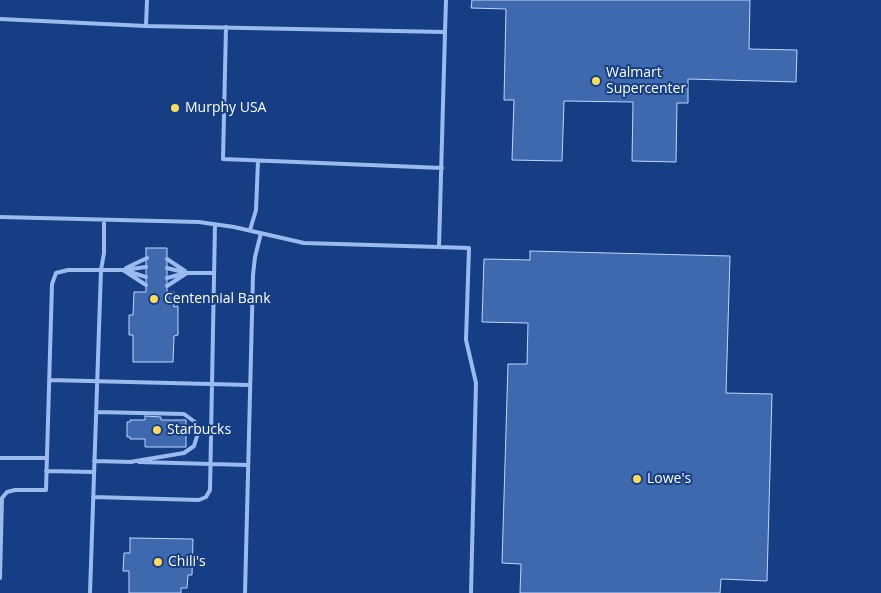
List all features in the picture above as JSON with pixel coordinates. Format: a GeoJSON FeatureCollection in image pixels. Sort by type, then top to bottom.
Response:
{"type":"FeatureCollection","features":[{"type":"Feature","properties":{"kind":"lane"},"geometry":{"type":"LineString","coordinates":[[146,26],[147,0]]}},
{"type":"Feature","properties":{"kind":"lane"},"geometry":{"type":"LineString","coordinates":[[439,247],[446,0]]}},
{"type":"Feature","properties":{"kind":"lane"},"geometry":{"type":"LineString","coordinates":[[0,19],[146,26],[445,32]]}},
{"type":"Feature","properties":{"kind":"lane"},"geometry":{"type":"LineString","coordinates":[[226,27],[222,159],[442,168]]}},
{"type":"Feature","properties":{"kind":"lane"},"geometry":{"type":"LineString","coordinates":[[250,230],[256,210],[258,161]]}},
{"type":"Feature","properties":{"kind":"lane"},"geometry":{"type":"LineString","coordinates":[[0,217],[199,222],[250,230],[304,243],[469,248],[466,340],[476,383],[471,593]]}},
{"type":"Feature","properties":{"kind":"lane"},"geometry":{"type":"LineString","coordinates":[[90,593],[96,381],[101,270],[104,253],[104,220]]}},
{"type":"Feature","properties":{"kind":"lane"},"geometry":{"type":"LineString","coordinates":[[93,497],[199,500],[206,496],[210,490],[212,464],[215,224]]}},
{"type":"Feature","properties":{"kind":"lane"},"geometry":{"type":"LineString","coordinates":[[245,593],[253,275],[261,233]]}},
{"type":"Feature","properties":{"kind":"lane"},"geometry":{"type":"LineString","coordinates":[[123,270],[147,258]]}},
{"type":"Feature","properties":{"kind":"lane"},"geometry":{"type":"LineString","coordinates":[[167,259],[187,273]]}},
{"type":"Feature","properties":{"kind":"lane"},"geometry":{"type":"LineString","coordinates":[[0,578],[2,498],[7,492],[15,490],[46,490],[52,284],[56,273],[68,270],[123,270],[146,267]]}},
{"type":"Feature","properties":{"kind":"lane"},"geometry":{"type":"LineString","coordinates":[[167,268],[187,273],[214,273]]}},
{"type":"Feature","properties":{"kind":"lane"},"geometry":{"type":"LineString","coordinates":[[123,270],[146,277]]}},
{"type":"Feature","properties":{"kind":"lane"},"geometry":{"type":"LineString","coordinates":[[123,270],[146,285]]}},
{"type":"Feature","properties":{"kind":"lane"},"geometry":{"type":"LineString","coordinates":[[167,278],[187,273]]}},
{"type":"Feature","properties":{"kind":"lane"},"geometry":{"type":"LineString","coordinates":[[167,286],[187,273]]}},
{"type":"Feature","properties":{"kind":"lane"},"geometry":{"type":"LineString","coordinates":[[49,380],[250,385]]}},
{"type":"Feature","properties":{"kind":"lane"},"geometry":{"type":"LineString","coordinates":[[96,412],[184,414],[195,422],[198,433],[194,446],[184,453],[130,462]]}},
{"type":"Feature","properties":{"kind":"lane"},"geometry":{"type":"LineString","coordinates":[[0,458],[47,458]]}},
{"type":"Feature","properties":{"kind":"lane"},"geometry":{"type":"LineString","coordinates":[[94,461],[248,465]]}},
{"type":"Feature","properties":{"kind":"lane"},"geometry":{"type":"LineString","coordinates":[[46,471],[94,472]]}},
{"type":"Feature","properties":{"kind":"building","name":"Walmart Supercenter"},"geometry":{"type":"Polygon","coordinates":[[[472,0],[750,0],[749,49],[797,50],[796,82],[688,79],[688,103],[677,103],[676,162],[632,161],[633,102],[564,101],[562,161],[512,160],[514,100],[504,100],[506,9],[471,8],[472,0]]]}},
{"type":"Feature","properties":{"kind":"building","name":"Centennial Bank"},"geometry":{"type":"Polygon","coordinates":[[[146,248],[167,248],[167,292],[174,292],[174,307],[178,306],[178,335],[174,336],[173,362],[133,362],[133,335],[129,335],[129,315],[133,315],[134,292],[146,292],[146,248]]]}},
{"type":"Feature","properties":{"kind":"building","name":"Lowe's"},"geometry":{"type":"Polygon","coordinates":[[[530,251],[730,256],[726,393],[772,394],[767,581],[721,579],[720,593],[520,593],[521,564],[502,563],[508,364],[527,364],[528,323],[482,322],[484,259],[530,260],[530,251]]]}},
{"type":"Feature","properties":{"kind":"building","name":"Starbucks"},"geometry":{"type":"Polygon","coordinates":[[[145,416],[161,417],[161,420],[186,420],[186,447],[145,447],[145,439],[130,439],[130,437],[127,437],[127,422],[130,422],[130,420],[145,420],[145,416]]]}},
{"type":"Feature","properties":{"kind":"building","name":"Chili's"},"geometry":{"type":"Polygon","coordinates":[[[130,538],[193,539],[192,575],[188,575],[187,588],[181,588],[181,593],[129,593],[129,571],[123,571],[124,553],[130,553],[130,538]]]}},
{"type":"Feature","properties":{"kind":"place","name":"Walmart Supercenter"},"geometry":{"type":"Point","coordinates":[596,81]}},
{"type":"Feature","properties":{"kind":"place","name":"Murphy USA"},"geometry":{"type":"Point","coordinates":[175,108]}},
{"type":"Feature","properties":{"kind":"place","name":"Centennial Bank"},"geometry":{"type":"Point","coordinates":[154,299]}},
{"type":"Feature","properties":{"kind":"place","name":"Starbucks"},"geometry":{"type":"Point","coordinates":[157,430]}},
{"type":"Feature","properties":{"kind":"place","name":"Lowe's"},"geometry":{"type":"Point","coordinates":[637,479]}},
{"type":"Feature","properties":{"kind":"place","name":"Chili's"},"geometry":{"type":"Point","coordinates":[158,562]}}]}
